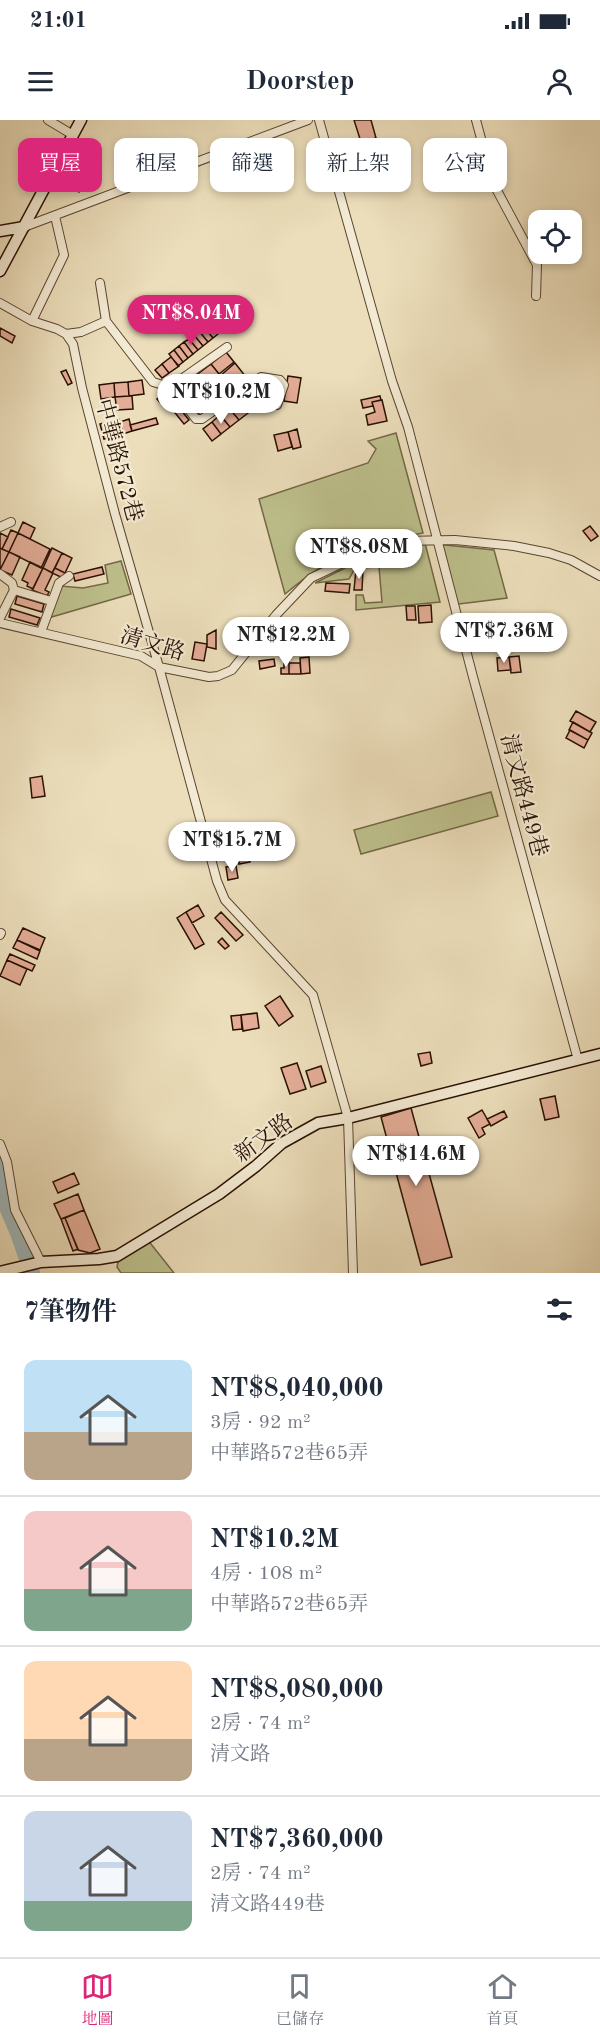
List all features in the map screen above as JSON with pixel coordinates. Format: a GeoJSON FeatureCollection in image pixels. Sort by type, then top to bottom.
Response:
{"type":"FeatureCollection","features":[{"type":"Feature","properties":{"kind":"street"},"geometry":{"type":"LineString","coordinates":[[48,120],[73,135]]}},
{"type":"Feature","properties":{"kind":"street"},"geometry":{"type":"LineString","coordinates":[[0,271],[81,120]]}},
{"type":"Feature","properties":{"kind":"street"},"geometry":{"type":"LineString","coordinates":[[0,231],[24,227],[55,216],[308,120]]}},
{"type":"Feature","properties":{"kind":"street","name":"清文路449巷"},"geometry":{"type":"LineString","coordinates":[[319,120],[392,381],[408,427],[578,1060]]}},
{"type":"Feature","properties":{"kind":"street"},"geometry":{"type":"LineString","coordinates":[[477,120],[494,183],[537,265],[536,296]]}},
{"type":"Feature","properties":{"kind":"street"},"geometry":{"type":"LineString","coordinates":[[32,321],[63,255],[55,216]]}},
{"type":"Feature","properties":{"kind":"street"},"geometry":{"type":"LineString","coordinates":[[100,283],[106,321],[153,382],[170,387],[177,392],[196,419],[202,418],[261,377],[280,380],[285,385],[277,405]]}},
{"type":"Feature","properties":{"kind":"street"},"geometry":{"type":"LineString","coordinates":[[0,303],[32,321],[66,334],[81,332],[106,321]]}},
{"type":"Feature","properties":{"kind":"street","name":"中華路572巷"},"geometry":{"type":"LineString","coordinates":[[66,334],[74,344],[85,400],[217,881],[225,900],[313,995],[348,1118],[353,1273]]}},
{"type":"Feature","properties":{"kind":"street"},"geometry":{"type":"LineString","coordinates":[[170,387],[227,346]]}},
{"type":"Feature","properties":{"kind":"street"},"geometry":{"type":"LineString","coordinates":[[0,527],[11,522]]}},
{"type":"Feature","properties":{"kind":"street","name":"清文路"},"geometry":{"type":"LineString","coordinates":[[0,623],[141,656],[159,667],[209,677],[232,670],[276,615],[311,578],[370,550],[402,541],[438,540],[514,546],[571,560],[600,576]]}},
{"type":"Feature","properties":{"kind":"street"},"geometry":{"type":"LineString","coordinates":[[0,574],[12,583],[14,590],[0,618]]}},
{"type":"Feature","properties":{"kind":"street"},"geometry":{"type":"LineString","coordinates":[[41,632],[58,583],[69,576]]}},
{"type":"Feature","properties":{"kind":"street"},"geometry":{"type":"LineString","coordinates":[[14,590],[51,601]]}},
{"type":"Feature","properties":{"kind":"street","name":"新文路"},"geometry":{"type":"LineString","coordinates":[[0,1272],[37,1263],[117,1256],[219,1194],[282,1143],[318,1123],[348,1118],[600,1054]]}},
{"type":"Feature","properties":{"kind":"street"},"geometry":{"type":"LineString","coordinates":[[0,1144],[7,1162],[15,1210],[37,1263]]}},
{"type":"Feature","properties":{"kind":"green space"},"geometry":{"type":"Polygon","coordinates":[[[396,433],[423,533],[381,540],[357,548],[324,565],[285,594],[259,499],[368,463],[376,449],[368,441],[396,433]]]}},
{"type":"Feature","properties":{"kind":"green space"},"geometry":{"type":"Polygon","coordinates":[[[425,543],[440,602],[356,610],[356,595],[363,595],[365,603],[382,602],[379,567],[355,568],[349,579],[315,583],[373,554],[425,543]]]}},
{"type":"Feature","properties":{"kind":"green space"},"geometry":{"type":"Polygon","coordinates":[[[435,544],[494,550],[507,598],[451,605],[435,544]]]}},
{"type":"Feature","properties":{"kind":"green space"},"geometry":{"type":"Polygon","coordinates":[[[121,561],[131,594],[48,618],[61,586],[83,588],[108,583],[105,565],[121,561]]]}},
{"type":"Feature","properties":{"kind":"green space"},"geometry":{"type":"Polygon","coordinates":[[[491,792],[498,816],[361,854],[354,830],[491,792]]]}},
{"type":"Feature","properties":{"kind":"green space"},"geometry":{"type":"Polygon","coordinates":[[[147,1239],[174,1273],[121,1273],[117,1267],[119,1257],[147,1239]]]}},
{"type":"Feature","properties":{"kind":"building"},"geometry":{"type":"Polygon","coordinates":[[[354,120],[371,120],[376,138],[360,138],[354,120]]]}},
{"type":"Feature","properties":{"kind":"building"},"geometry":{"type":"Polygon","coordinates":[[[209,323],[218,334],[213,338],[204,327],[209,323]]]}},
{"type":"Feature","properties":{"kind":"building"},"geometry":{"type":"Polygon","coordinates":[[[204,327],[213,338],[208,342],[199,331],[204,327]]]}},
{"type":"Feature","properties":{"kind":"building"},"geometry":{"type":"Polygon","coordinates":[[[0,328],[15,336],[12,343],[0,336],[0,328]]]}},
{"type":"Feature","properties":{"kind":"building"},"geometry":{"type":"Polygon","coordinates":[[[199,331],[208,342],[203,346],[194,335],[199,331]]]}},
{"type":"Feature","properties":{"kind":"building"},"geometry":{"type":"Polygon","coordinates":[[[194,335],[203,346],[198,350],[189,339],[194,335]]]}},
{"type":"Feature","properties":{"kind":"building"},"geometry":{"type":"Polygon","coordinates":[[[189,339],[198,350],[193,354],[184,342],[189,339]]]}},
{"type":"Feature","properties":{"kind":"building"},"geometry":{"type":"Polygon","coordinates":[[[184,342],[193,354],[188,358],[179,346],[184,342]]]}},
{"type":"Feature","properties":{"kind":"building"},"geometry":{"type":"Polygon","coordinates":[[[179,346],[188,358],[183,362],[174,350],[179,346]]]}},
{"type":"Feature","properties":{"kind":"building"},"geometry":{"type":"Polygon","coordinates":[[[174,350],[183,362],[178,366],[169,354],[174,350]]]}},
{"type":"Feature","properties":{"kind":"building"},"geometry":{"type":"Polygon","coordinates":[[[226,352],[234,362],[219,374],[211,364],[226,352]]]}},
{"type":"Feature","properties":{"kind":"building"},"geometry":{"type":"Polygon","coordinates":[[[171,357],[179,366],[169,373],[162,364],[171,357]]]}},
{"type":"Feature","properties":{"kind":"building"},"geometry":{"type":"Polygon","coordinates":[[[235,363],[246,377],[230,389],[220,376],[235,363]]]}},
{"type":"Feature","properties":{"kind":"building"},"geometry":{"type":"Polygon","coordinates":[[[162,364],[169,373],[162,378],[155,370],[162,364]]]}},
{"type":"Feature","properties":{"kind":"building"},"geometry":{"type":"Polygon","coordinates":[[[211,364],[219,374],[204,386],[195,376],[211,364]]]}},
{"type":"Feature","properties":{"kind":"building"},"geometry":{"type":"Polygon","coordinates":[[[66,370],[72,383],[68,385],[61,372],[66,370]]]}},
{"type":"Feature","properties":{"kind":"building"},"geometry":{"type":"Polygon","coordinates":[[[195,376],[204,386],[188,398],[180,388],[195,376]]]}},
{"type":"Feature","properties":{"kind":"building"},"geometry":{"type":"Polygon","coordinates":[[[220,376],[230,389],[215,401],[204,388],[220,376]]]}},
{"type":"Feature","properties":{"kind":"building"},"geometry":{"type":"Polygon","coordinates":[[[288,376],[301,378],[297,403],[284,401],[288,376]]]}},
{"type":"Feature","properties":{"kind":"building"},"geometry":{"type":"Polygon","coordinates":[[[142,380],[144,394],[129,396],[128,382],[142,380]]]}},
{"type":"Feature","properties":{"kind":"building"},"geometry":{"type":"Polygon","coordinates":[[[265,380],[274,392],[265,399],[256,387],[265,380]]]}},
{"type":"Feature","properties":{"kind":"building"},"geometry":{"type":"Polygon","coordinates":[[[128,382],[129,396],[115,397],[114,383],[128,382]]]}},
{"type":"Feature","properties":{"kind":"building"},"geometry":{"type":"Polygon","coordinates":[[[114,383],[115,397],[101,399],[99,385],[114,383]]]}},
{"type":"Feature","properties":{"kind":"building"},"geometry":{"type":"Polygon","coordinates":[[[256,387],[265,399],[257,406],[247,394],[256,387]]]}},
{"type":"Feature","properties":{"kind":"building"},"geometry":{"type":"Polygon","coordinates":[[[204,388],[215,401],[199,413],[189,400],[204,388]]]}},
{"type":"Feature","properties":{"kind":"building"},"geometry":{"type":"Polygon","coordinates":[[[166,391],[189,420],[184,424],[168,404],[164,407],[157,399],[166,391]]]}},
{"type":"Feature","properties":{"kind":"building"},"geometry":{"type":"Polygon","coordinates":[[[247,394],[257,406],[248,413],[238,401],[247,394]]]}},
{"type":"Feature","properties":{"kind":"building"},"geometry":{"type":"Polygon","coordinates":[[[132,396],[133,409],[117,410],[115,397],[132,396]]]}},
{"type":"Feature","properties":{"kind":"building"},"geometry":{"type":"Polygon","coordinates":[[[380,396],[381,400],[372,402],[373,406],[363,408],[361,400],[380,396]]]}},
{"type":"Feature","properties":{"kind":"building"},"geometry":{"type":"Polygon","coordinates":[[[382,400],[387,421],[368,425],[366,415],[375,412],[372,402],[382,400]]]}},
{"type":"Feature","properties":{"kind":"building"},"geometry":{"type":"Polygon","coordinates":[[[238,401],[248,413],[239,420],[229,408],[238,401]]]}},
{"type":"Feature","properties":{"kind":"building"},"geometry":{"type":"Polygon","coordinates":[[[229,408],[239,420],[230,427],[220,415],[229,408]]]}},
{"type":"Feature","properties":{"kind":"building"},"geometry":{"type":"Polygon","coordinates":[[[220,415],[230,427],[221,434],[212,422],[220,415]]]}},
{"type":"Feature","properties":{"kind":"building"},"geometry":{"type":"Polygon","coordinates":[[[156,418],[158,424],[132,431],[130,425],[156,418]]]}},
{"type":"Feature","properties":{"kind":"building"},"geometry":{"type":"Polygon","coordinates":[[[119,419],[123,434],[104,439],[100,424],[119,419]]]}},
{"type":"Feature","properties":{"kind":"building"},"geometry":{"type":"Polygon","coordinates":[[[129,419],[132,431],[123,434],[120,422],[129,419]]]}},
{"type":"Feature","properties":{"kind":"building"},"geometry":{"type":"Polygon","coordinates":[[[212,422],[221,434],[212,441],[203,429],[212,422]]]}},
{"type":"Feature","properties":{"kind":"building"},"geometry":{"type":"Polygon","coordinates":[[[297,429],[301,447],[293,449],[288,432],[297,429]]]}},
{"type":"Feature","properties":{"kind":"building"},"geometry":{"type":"Polygon","coordinates":[[[288,432],[292,447],[278,451],[274,435],[288,432]]]}},
{"type":"Feature","properties":{"kind":"building"},"geometry":{"type":"Polygon","coordinates":[[[23,522],[35,528],[30,539],[18,533],[23,522]]]}},
{"type":"Feature","properties":{"kind":"building"},"geometry":{"type":"Polygon","coordinates":[[[590,526],[598,536],[591,541],[583,531],[590,526]]]}},
{"type":"Feature","properties":{"kind":"building"},"geometry":{"type":"Polygon","coordinates":[[[11,530],[18,533],[9,552],[2,549],[11,530]]]}},
{"type":"Feature","properties":{"kind":"building"},"geometry":{"type":"Polygon","coordinates":[[[0,533],[8,537],[2,549],[0,548],[0,533]]]}},
{"type":"Feature","properties":{"kind":"building"},"geometry":{"type":"Polygon","coordinates":[[[18,533],[50,549],[41,568],[9,552],[18,533]]]}},
{"type":"Feature","properties":{"kind":"building"},"geometry":{"type":"Polygon","coordinates":[[[0,548],[9,552],[0,570],[0,548]]]}},
{"type":"Feature","properties":{"kind":"building"},"geometry":{"type":"Polygon","coordinates":[[[52,548],[62,553],[52,573],[43,568],[52,548]]]}},
{"type":"Feature","properties":{"kind":"building"},"geometry":{"type":"Polygon","coordinates":[[[9,552],[20,557],[12,575],[0,570],[9,552]]]}},
{"type":"Feature","properties":{"kind":"building"},"geometry":{"type":"Polygon","coordinates":[[[62,553],[72,558],[65,573],[55,568],[62,553]]]}},
{"type":"Feature","properties":{"kind":"building"},"geometry":{"type":"Polygon","coordinates":[[[30,562],[43,568],[33,589],[22,580],[30,562]]]}},
{"type":"Feature","properties":{"kind":"building"},"geometry":{"type":"Polygon","coordinates":[[[102,567],[104,574],[75,581],[73,574],[102,567]]]}},
{"type":"Feature","properties":{"kind":"building"},"geometry":{"type":"Polygon","coordinates":[[[43,568],[53,573],[45,590],[49,592],[47,596],[32,590],[43,568]]]}},
{"type":"Feature","properties":{"kind":"building"},"geometry":{"type":"Polygon","coordinates":[[[55,568],[65,573],[63,578],[52,573],[55,568]]]}},
{"type":"Feature","properties":{"kind":"building"},"geometry":{"type":"Polygon","coordinates":[[[356,570],[363,570],[362,590],[354,590],[356,570]]]}},
{"type":"Feature","properties":{"kind":"building"},"geometry":{"type":"Polygon","coordinates":[[[326,583],[350,584],[349,593],[325,591],[326,583]]]}},
{"type":"Feature","properties":{"kind":"building"},"geometry":{"type":"Polygon","coordinates":[[[17,596],[44,604],[42,612],[15,604],[17,596]]]}},
{"type":"Feature","properties":{"kind":"building"},"geometry":{"type":"Polygon","coordinates":[[[431,605],[432,622],[419,623],[418,606],[431,605]]]}},
{"type":"Feature","properties":{"kind":"building"},"geometry":{"type":"Polygon","coordinates":[[[406,606],[415,606],[416,620],[407,620],[406,606]]]}},
{"type":"Feature","properties":{"kind":"building"},"geometry":{"type":"Polygon","coordinates":[[[11,609],[40,618],[37,625],[9,617],[11,609]]]}},
{"type":"Feature","properties":{"kind":"building"},"geometry":{"type":"Polygon","coordinates":[[[216,630],[216,649],[207,647],[207,635],[216,630]]]}},
{"type":"Feature","properties":{"kind":"building"},"geometry":{"type":"Polygon","coordinates":[[[195,642],[207,644],[204,661],[192,659],[195,642]]]}},
{"type":"Feature","properties":{"kind":"building"},"geometry":{"type":"Polygon","coordinates":[[[519,656],[521,672],[511,673],[509,657],[519,656]]]}},
{"type":"Feature","properties":{"kind":"building"},"geometry":{"type":"Polygon","coordinates":[[[309,657],[310,673],[301,674],[300,658],[309,657]]]}},
{"type":"Feature","properties":{"kind":"building"},"geometry":{"type":"Polygon","coordinates":[[[509,657],[511,670],[498,671],[497,658],[509,657]]]}},
{"type":"Feature","properties":{"kind":"building"},"geometry":{"type":"Polygon","coordinates":[[[274,659],[275,666],[260,669],[259,661],[274,659]]]}},
{"type":"Feature","properties":{"kind":"building"},"geometry":{"type":"Polygon","coordinates":[[[284,661],[289,661],[289,674],[281,674],[284,661]]]}},
{"type":"Feature","properties":{"kind":"building"},"geometry":{"type":"Polygon","coordinates":[[[289,663],[300,663],[301,674],[289,674],[289,663]]]}},
{"type":"Feature","properties":{"kind":"building"},"geometry":{"type":"Polygon","coordinates":[[[576,711],[596,722],[590,732],[570,721],[576,711]]]}},
{"type":"Feature","properties":{"kind":"building"},"geometry":{"type":"Polygon","coordinates":[[[573,722],[592,733],[588,740],[569,730],[573,722]]]}},
{"type":"Feature","properties":{"kind":"building"},"geometry":{"type":"Polygon","coordinates":[[[570,730],[588,740],[584,748],[566,738],[570,730]]]}},
{"type":"Feature","properties":{"kind":"building"},"geometry":{"type":"Polygon","coordinates":[[[42,776],[45,796],[32,798],[30,778],[42,776]]]}},
{"type":"Feature","properties":{"kind":"building"},"geometry":{"type":"Polygon","coordinates":[[[243,828],[245,841],[224,844],[222,831],[243,828]]]}},
{"type":"Feature","properties":{"kind":"building"},"geometry":{"type":"Polygon","coordinates":[[[247,847],[250,862],[239,864],[238,854],[242,853],[241,848],[247,847]]]}},
{"type":"Feature","properties":{"kind":"building"},"geometry":{"type":"Polygon","coordinates":[[[236,866],[238,878],[228,880],[226,867],[236,866]]]}},
{"type":"Feature","properties":{"kind":"building"},"geometry":{"type":"Polygon","coordinates":[[[198,905],[204,916],[192,923],[186,912],[198,905]]]}},
{"type":"Feature","properties":{"kind":"building"},"geometry":{"type":"Polygon","coordinates":[[[186,912],[204,944],[195,949],[177,918],[186,912]]]}},
{"type":"Feature","properties":{"kind":"building"},"geometry":{"type":"Polygon","coordinates":[[[221,912],[243,935],[236,941],[215,918],[221,912]]]}},
{"type":"Feature","properties":{"kind":"building"},"geometry":{"type":"Polygon","coordinates":[[[23,928],[45,938],[40,950],[17,940],[23,928]]]}},
{"type":"Feature","properties":{"kind":"building"},"geometry":{"type":"Polygon","coordinates":[[[222,938],[229,946],[225,949],[218,942],[222,938]]]}},
{"type":"Feature","properties":{"kind":"building"},"geometry":{"type":"Polygon","coordinates":[[[17,940],[40,951],[37,959],[13,948],[17,940]]]}},
{"type":"Feature","properties":{"kind":"building"},"geometry":{"type":"Polygon","coordinates":[[[10,954],[35,965],[32,971],[7,960],[10,954]]]}},
{"type":"Feature","properties":{"kind":"building"},"geometry":{"type":"Polygon","coordinates":[[[7,960],[27,969],[20,985],[0,976],[7,960]]]}},
{"type":"Feature","properties":{"kind":"building"},"geometry":{"type":"Polygon","coordinates":[[[280,996],[293,1016],[279,1026],[265,1006],[280,996]]]}},
{"type":"Feature","properties":{"kind":"building"},"geometry":{"type":"Polygon","coordinates":[[[257,1013],[259,1028],[243,1031],[241,1015],[257,1013]]]}},
{"type":"Feature","properties":{"kind":"building"},"geometry":{"type":"Polygon","coordinates":[[[241,1015],[242,1029],[233,1030],[231,1016],[241,1015]]]}},
{"type":"Feature","properties":{"kind":"building"},"geometry":{"type":"Polygon","coordinates":[[[430,1052],[432,1063],[421,1066],[418,1054],[430,1052]]]}},
{"type":"Feature","properties":{"kind":"building"},"geometry":{"type":"Polygon","coordinates":[[[297,1063],[306,1089],[290,1094],[281,1068],[297,1063]]]}},
{"type":"Feature","properties":{"kind":"building"},"geometry":{"type":"Polygon","coordinates":[[[321,1066],[326,1082],[311,1087],[306,1071],[321,1066]]]}},
{"type":"Feature","properties":{"kind":"building"},"geometry":{"type":"Polygon","coordinates":[[[555,1096],[559,1117],[545,1120],[540,1099],[555,1096]]]}},
{"type":"Feature","properties":{"kind":"building"},"geometry":{"type":"Polygon","coordinates":[[[411,1108],[452,1257],[421,1265],[381,1117],[411,1108]]]}},
{"type":"Feature","properties":{"kind":"building"},"geometry":{"type":"Polygon","coordinates":[[[482,1110],[490,1124],[482,1128],[485,1134],[479,1138],[468,1118],[482,1110]]]}},
{"type":"Feature","properties":{"kind":"building"},"geometry":{"type":"Polygon","coordinates":[[[504,1111],[507,1117],[491,1126],[487,1119],[504,1111]]]}},
{"type":"Feature","properties":{"kind":"building"},"geometry":{"type":"Polygon","coordinates":[[[74,1173],[79,1184],[58,1193],[53,1182],[74,1173]]]}},
{"type":"Feature","properties":{"kind":"building"},"geometry":{"type":"Polygon","coordinates":[[[78,1194],[84,1210],[61,1219],[54,1204],[78,1194]]]}},
{"type":"Feature","properties":{"kind":"building"},"geometry":{"type":"Polygon","coordinates":[[[84,1210],[100,1249],[90,1253],[78,1250],[65,1218],[84,1210]]]}},
{"type":"Feature","properties":{"kind":"building"},"geometry":{"type":"Polygon","coordinates":[[[65,1218],[78,1249],[73,1251],[61,1219],[65,1218]]]}},
{"type":"Feature","properties":{"kind":"waterway"},"geometry":{"type":"LineString","coordinates":[[0,1160],[4,1170],[6,1205],[32,1273]]}}]}
